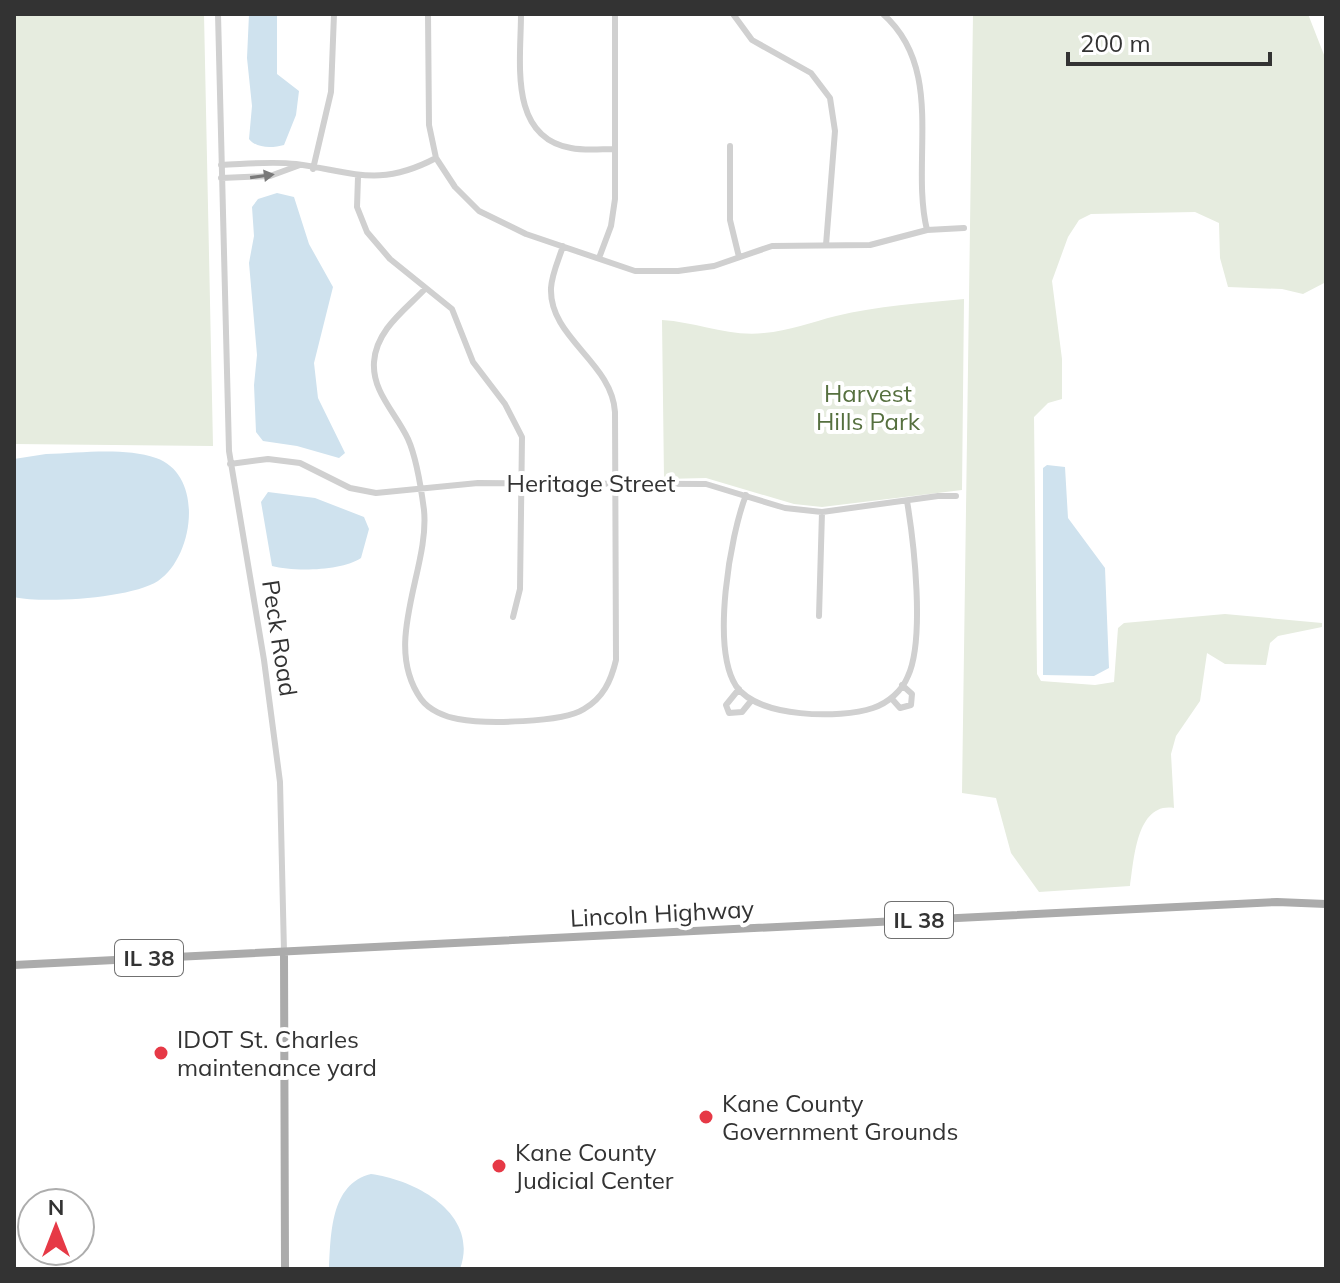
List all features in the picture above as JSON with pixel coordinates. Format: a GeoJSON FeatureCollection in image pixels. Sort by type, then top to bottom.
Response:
{"type":"FeatureCollection","features":[{"type":"Feature","properties":{"kind":"main road","name":"Lincoln Highway"},"geometry":{"type":"LineString","coordinates":[[14,965],[1326,902]]}},
{"type":"Feature","properties":{"kind":"main road","name":"Peck Road"},"geometry":{"type":"LineString","coordinates":[[284,952],[285,1269]]}},
{"type":"Feature","properties":{"kind":"street","name":"Peck Road"},"geometry":{"type":"LineString","coordinates":[[218,14],[230,464],[264,660],[281,783],[284,952]]}},
{"type":"Feature","properties":{"kind":"street"},"geometry":{"type":"LineString","coordinates":[[313,169],[331,92],[334,14]]}},
{"type":"Feature","properties":{"kind":"street"},"geometry":{"type":"LineString","coordinates":[[428,14],[429,125],[436,158],[455,187],[479,211],[526,234],[635,271],[678,271],[704,269],[779,245],[870,245],[927,230],[964,228]]}},
{"type":"Feature","properties":{"kind":"street"},"geometry":{"type":"LineString","coordinates":[[521,14],[521,96],[535,128],[546,138],[573,149],[615,149]]}},
{"type":"Feature","properties":{"kind":"street"},"geometry":{"type":"LineString","coordinates":[[599,258],[614,212],[615,14]]}},
{"type":"Feature","properties":{"kind":"street"},"geometry":{"type":"LineString","coordinates":[[733,14],[752,40],[811,73],[830,98],[835,131],[826,245]]}},
{"type":"Feature","properties":{"kind":"street"},"geometry":{"type":"LineString","coordinates":[[883,14],[899,29],[908,46],[921,93],[922,203],[927,230]]}},
{"type":"Feature","properties":{"kind":"street"},"geometry":{"type":"LineString","coordinates":[[730,146],[730,220],[739,257]]}},
{"type":"Feature","properties":{"kind":"street"},"geometry":{"type":"LineString","coordinates":[[221,165],[301,165],[358,177],[392,176],[436,158]]}},
{"type":"Feature","properties":{"kind":"street"},"geometry":{"type":"LineString","coordinates":[[221,178],[270,176],[301,165]]}},
{"type":"Feature","properties":{"kind":"street"},"geometry":{"type":"LineString","coordinates":[[358,177],[357,207],[367,232],[390,259],[452,309],[473,362],[517,423],[522,437],[520,589],[513,617]]}},
{"type":"Feature","properties":{"kind":"street"},"geometry":{"type":"LineString","coordinates":[[425,289],[383,333],[374,363],[379,389],[413,451],[424,507],[423,554],[406,620],[409,670],[414,685],[430,708],[449,717],[504,720],[573,715],[594,702],[612,678],[616,660],[615,483],[612,393],[553,307],[552,282],[563,246]]}},
{"type":"Feature","properties":{"kind":"street","name":"Heritage Street"},"geometry":{"type":"LineString","coordinates":[[230,464],[284,460],[318,470],[335,481],[366,492],[478,483],[706,484],[785,508],[822,512],[956,496]]}},
{"type":"Feature","properties":{"kind":"street"},"geometry":{"type":"LineString","coordinates":[[746,495],[733,534],[726,596],[727,659],[739,689],[751,701],[782,712],[872,708],[892,699],[902,685],[913,664],[915,630],[915,560],[907,501]]}},
{"type":"Feature","properties":{"kind":"street"},"geometry":{"type":"LineString","coordinates":[[819,616],[822,512]]}},
{"type":"Feature","properties":{"kind":"street"},"geometry":{"type":"LineString","coordinates":[[892,699],[900,708],[911,705],[912,694],[902,685]]}},
{"type":"Feature","properties":{"kind":"street"},"geometry":{"type":"LineString","coordinates":[[739,689],[726,705],[729,713],[742,712],[751,701]]}},
{"type":"Feature","properties":{"kind":"green space"},"geometry":{"type":"Polygon","coordinates":[[[14,14],[204,14],[213,446],[14,444],[14,14]]]}},
{"type":"Feature","properties":{"kind":"green space"},"geometry":{"type":"Polygon","coordinates":[[[973,14],[1308,14],[1326,60],[1326,282],[1303,294],[1282,289],[1228,287],[1220,258],[1219,223],[1195,212],[1091,214],[1079,220],[1068,237],[1052,281],[1062,359],[1062,399],[1048,403],[1034,417],[1037,674],[1041,681],[1095,685],[1114,682],[1118,628],[1124,623],[1225,614],[1322,623],[1322,627],[1278,636],[1270,643],[1266,665],[1225,664],[1207,653],[1200,701],[1176,736],[1171,754],[1174,808],[1161,809],[1144,823],[1130,886],[1039,892],[1011,853],[996,798],[962,793],[973,14]]]}},
{"type":"Feature","properties":{"kind":"green space","name":"Harvest Hills Park"},"geometry":{"type":"Polygon","coordinates":[[[964,299],[962,490],[822,507],[794,504],[706,478],[664,479],[662,320],[751,334],[867,310],[964,299]]]}},
{"type":"Feature","properties":{"kind":"water"},"geometry":{"type":"Polygon","coordinates":[[[249,14],[277,14],[277,74],[299,91],[296,115],[284,145],[261,146],[249,139],[252,106],[247,58],[249,14]]]}},
{"type":"Feature","properties":{"kind":"water"},"geometry":{"type":"Polygon","coordinates":[[[277,193],[294,197],[309,244],[333,287],[314,363],[318,398],[345,453],[339,458],[297,446],[263,441],[256,432],[254,385],[257,355],[249,263],[254,236],[252,207],[258,199],[277,193]]]}},
{"type":"Feature","properties":{"kind":"water"},"geometry":{"type":"Polygon","coordinates":[[[130,453],[156,458],[172,467],[182,481],[188,498],[189,517],[180,554],[170,570],[158,581],[129,592],[46,600],[14,597],[14,459],[46,454],[130,453]]]}},
{"type":"Feature","properties":{"kind":"water"},"geometry":{"type":"Polygon","coordinates":[[[1047,465],[1065,467],[1068,518],[1105,568],[1109,668],[1094,676],[1043,675],[1043,468],[1047,465]]]}},
{"type":"Feature","properties":{"kind":"water"},"geometry":{"type":"Polygon","coordinates":[[[268,492],[315,498],[364,517],[369,529],[361,558],[342,566],[318,569],[272,566],[261,502],[268,492]]]}},
{"type":"Feature","properties":{"kind":"water"},"geometry":{"type":"Polygon","coordinates":[[[371,1174],[407,1184],[440,1203],[461,1232],[464,1249],[460,1269],[329,1269],[332,1227],[340,1199],[347,1188],[371,1174]]]}},
{"type":"Feature","properties":{"kind":"place","name":"IDOT St. Charles maintenance yard"},"geometry":{"type":"Point","coordinates":[161,1053]}},
{"type":"Feature","properties":{"kind":"place","name":"Kane County Government Grounds"},"geometry":{"type":"Point","coordinates":[706,1117]}},
{"type":"Feature","properties":{"kind":"place","name":"Kane County Judicial Center"},"geometry":{"type":"Point","coordinates":[499,1166]}}]}
